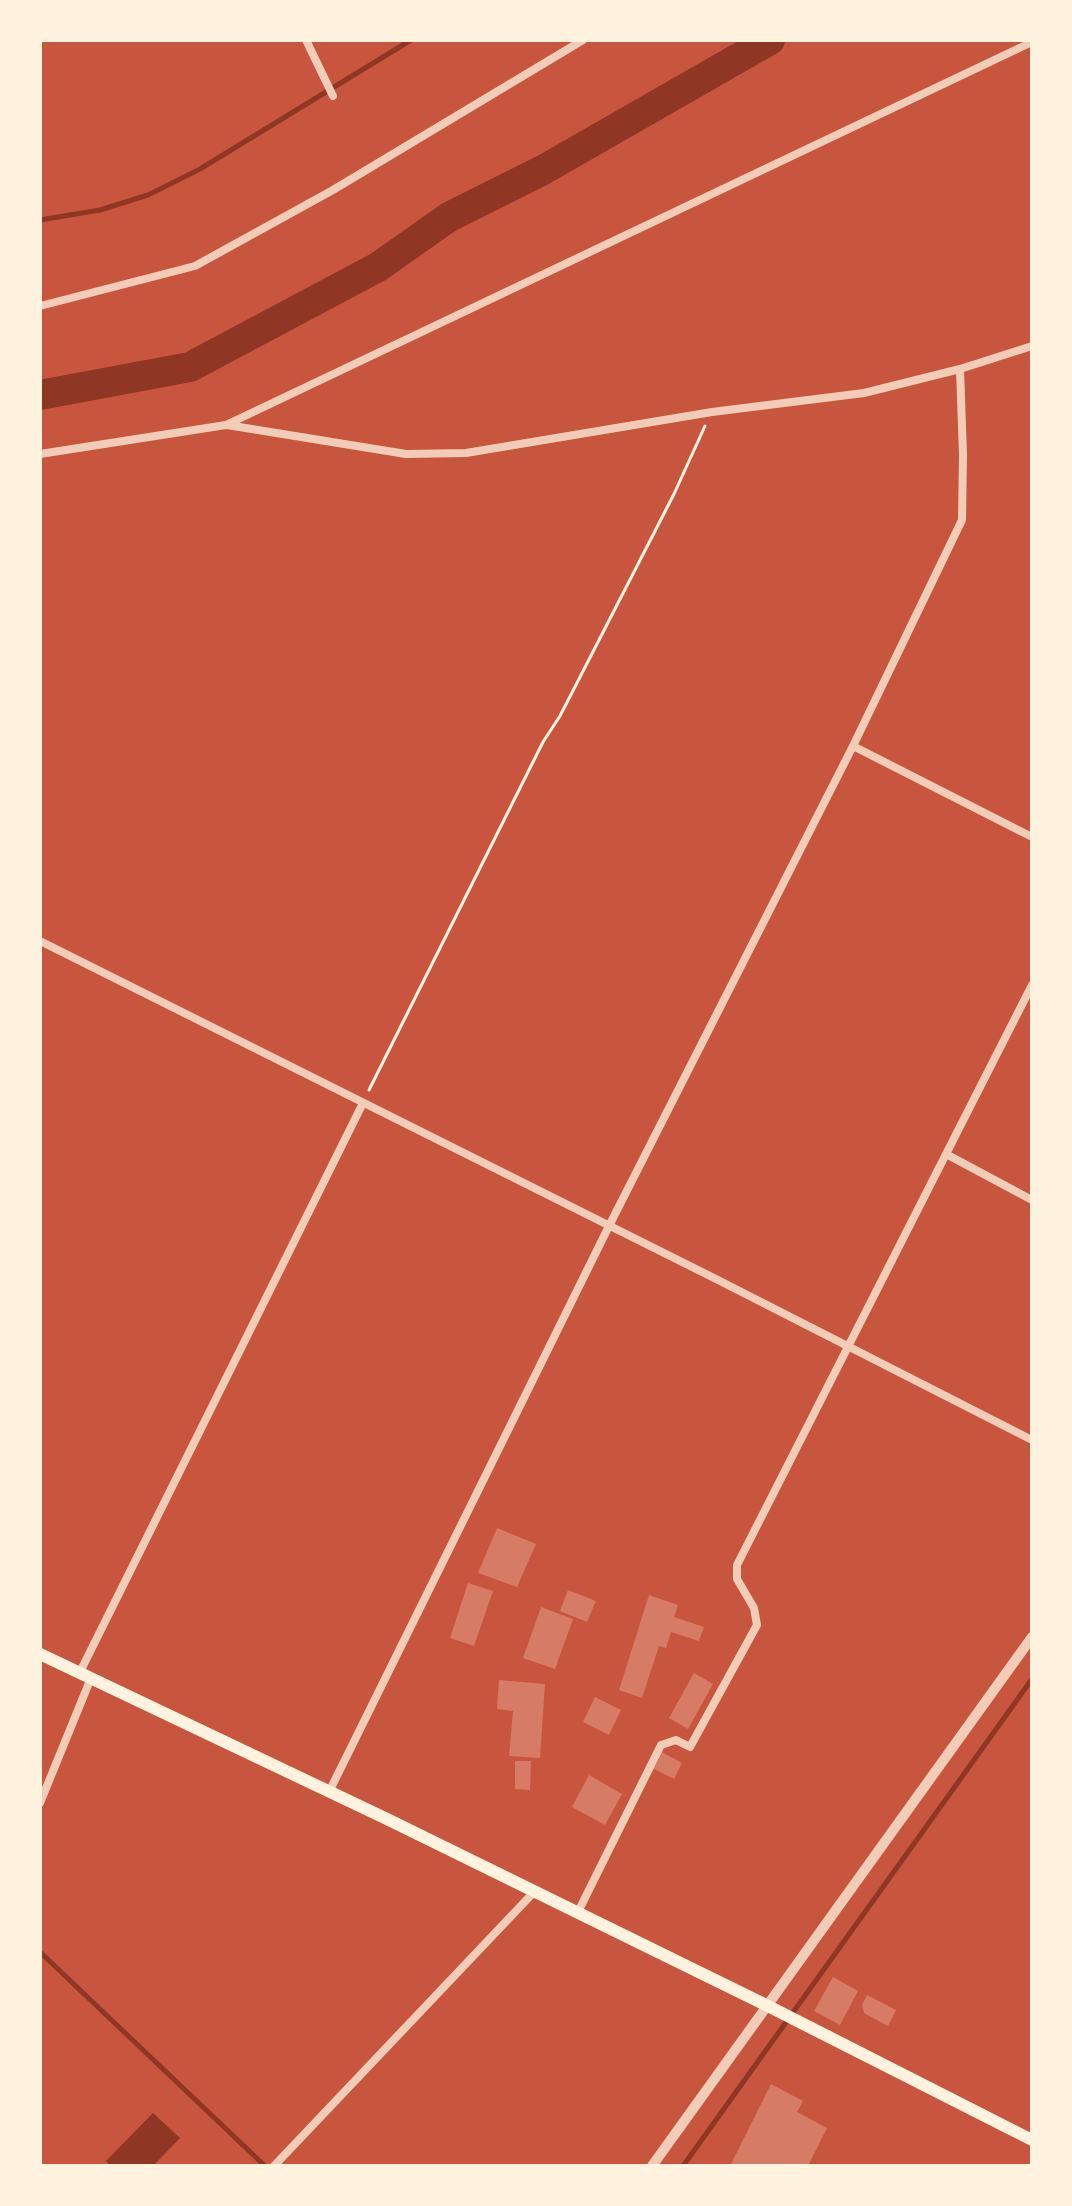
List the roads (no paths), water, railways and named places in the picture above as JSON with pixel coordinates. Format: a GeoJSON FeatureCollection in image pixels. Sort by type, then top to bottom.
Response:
{"type":"FeatureCollection","features":[{"type":"Feature","properties":{"kind":"highway"},"geometry":{"type":"LineString","coordinates":[[40,1654],[766,2005],[1032,2140]]}},
{"type":"Feature","properties":{"kind":"street"},"geometry":{"type":"LineString","coordinates":[[306,40],[333,96]]}},
{"type":"Feature","properties":{"kind":"street"},"geometry":{"type":"LineString","coordinates":[[40,306],[195,266],[333,190],[583,40]]}},
{"type":"Feature","properties":{"kind":"street"},"geometry":{"type":"LineString","coordinates":[[40,454],[226,425],[1032,42]]}},
{"type":"Feature","properties":{"kind":"street"},"geometry":{"type":"LineString","coordinates":[[226,425],[406,454],[466,453],[712,412],[864,393],[960,369],[1032,346]]}},
{"type":"Feature","properties":{"kind":"street"},"geometry":{"type":"LineString","coordinates":[[329,1792],[609,1226],[853,746],[962,520],[960,369]]}},
{"type":"Feature","properties":{"kind":"street"},"geometry":{"type":"LineString","coordinates":[[853,746],[1032,837]]}},
{"type":"Feature","properties":{"kind":"street"},"geometry":{"type":"LineString","coordinates":[[40,941],[1032,1440]]}},
{"type":"Feature","properties":{"kind":"street"},"geometry":{"type":"LineString","coordinates":[[577,1914],[661,1745],[676,1740],[690,1747],[757,1625],[754,1608],[737,1579],[737,1565],[1032,985]]}},
{"type":"Feature","properties":{"kind":"street"},"geometry":{"type":"LineString","coordinates":[[40,1803],[85,1675],[363,1103]]}},
{"type":"Feature","properties":{"kind":"street"},"geometry":{"type":"LineString","coordinates":[[946,1154],[1032,1200]]}},
{"type":"Feature","properties":{"kind":"street"},"geometry":{"type":"LineString","coordinates":[[652,2166],[1032,1637]]}},
{"type":"Feature","properties":{"kind":"street"},"geometry":{"type":"LineString","coordinates":[[274,2165],[534,1892]]}},
{"type":"Feature","properties":{"kind":"waterway"},"geometry":{"type":"LineString","coordinates":[[40,220],[100,210],[148,195],[200,169],[411,40]]}},
{"type":"Feature","properties":{"kind":"waterway"},"geometry":{"type":"LineString","coordinates":[[40,395],[190,367],[378,267],[449,217],[543,170],[770,40]]}},
{"type":"Feature","properties":{"kind":"waterway"},"geometry":{"type":"LineString","coordinates":[[683,2166],[1032,1679]]}},
{"type":"Feature","properties":{"kind":"waterway"},"geometry":{"type":"LineString","coordinates":[[40,1952],[265,2166]]}}]}
